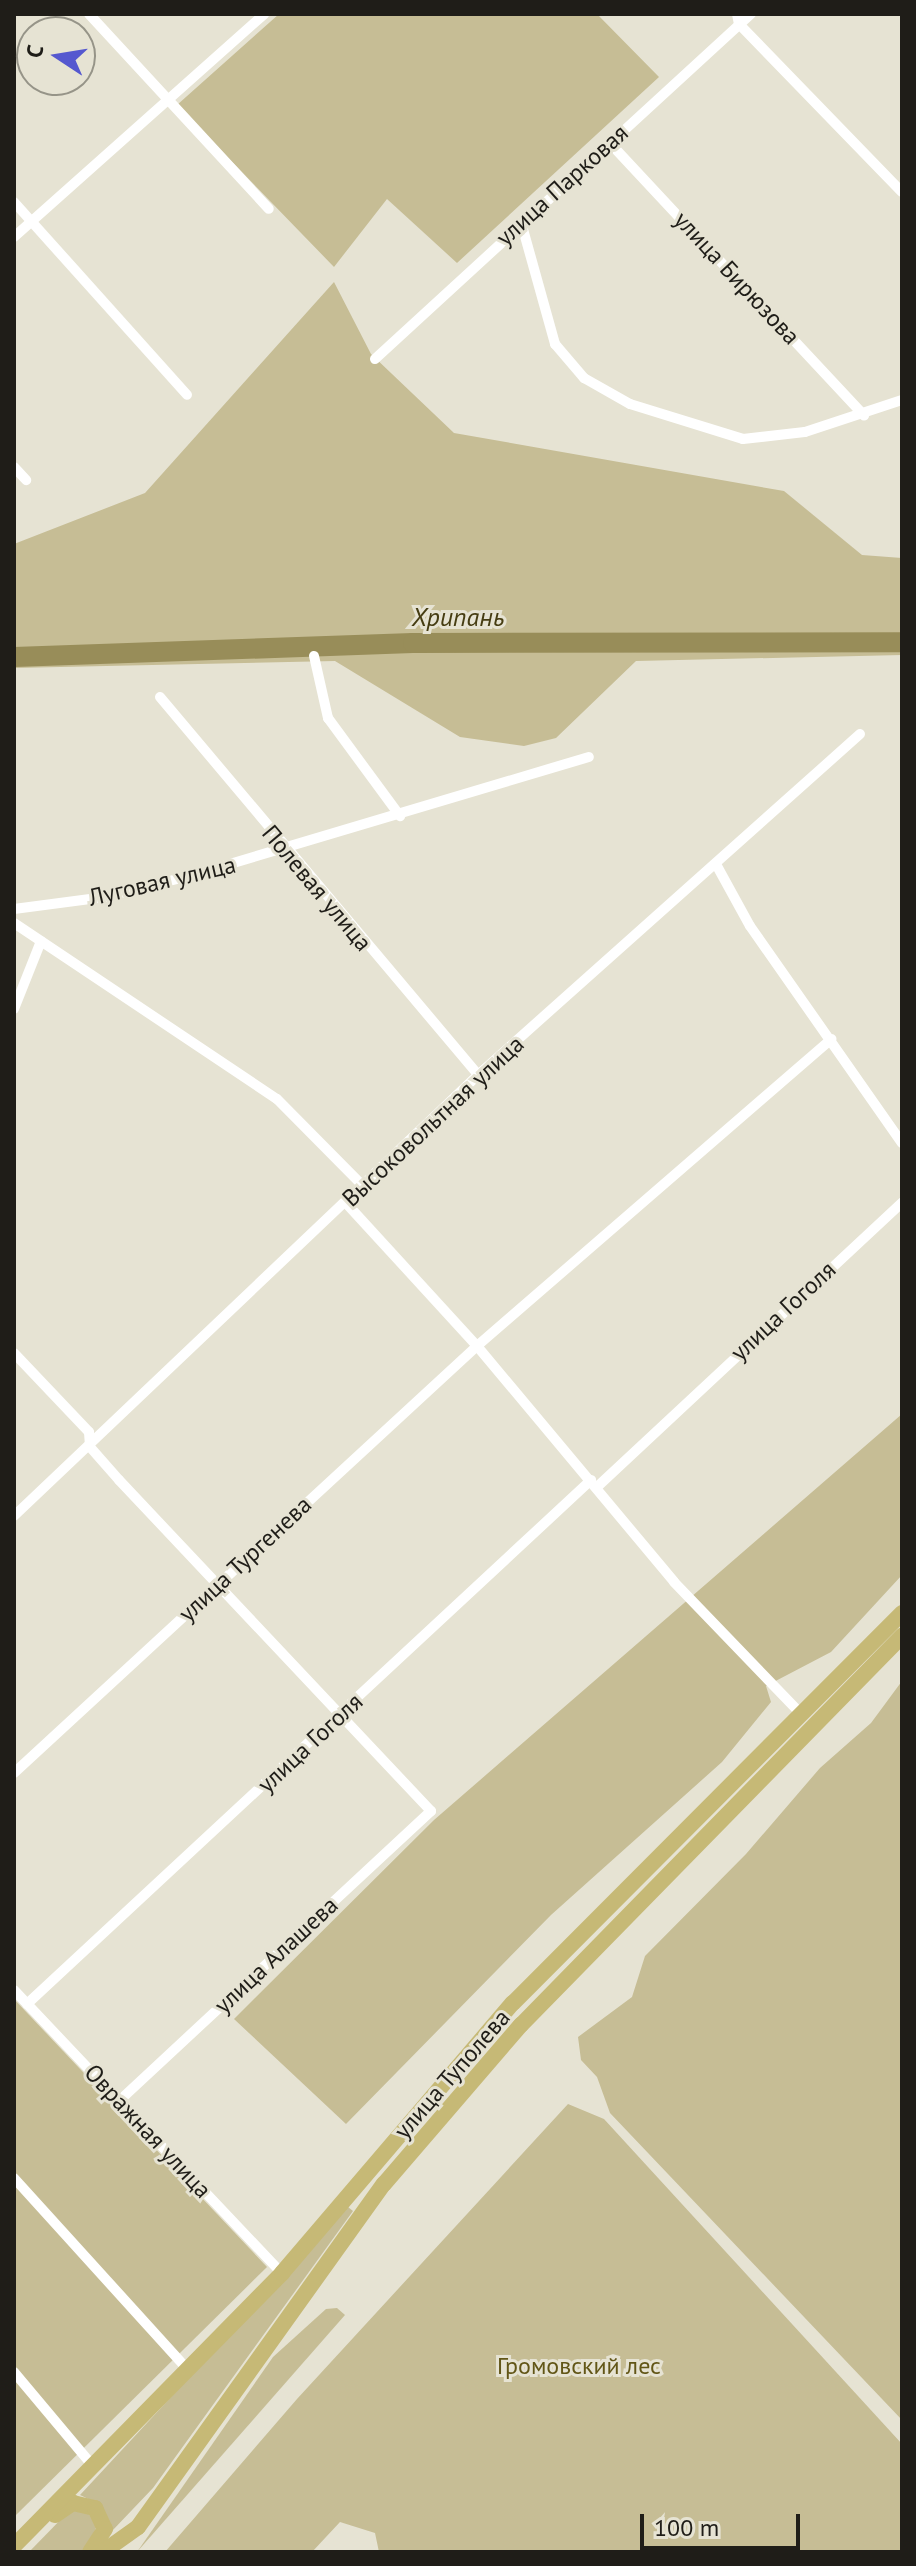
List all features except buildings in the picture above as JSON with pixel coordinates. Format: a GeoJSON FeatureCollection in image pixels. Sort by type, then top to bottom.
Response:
{"type":"FeatureCollection","features":[{"type":"Feature","properties":{"kind":"main road","name":"улица Туполева"},"geometry":{"type":"LineString","coordinates":[[14,2547],[282,2273],[513,2003],[902,1613]]}},
{"type":"Feature","properties":{"kind":"main road","name":"улица Туполева"},"geometry":{"type":"LineString","coordinates":[[103,2552],[138,2527],[384,2184],[521,2025],[902,1636]]}},
{"type":"Feature","properties":{"kind":"main road"},"geometry":{"type":"LineString","coordinates":[[14,2547],[66,2506],[81,2502],[95,2508],[104,2521],[103,2537],[90,2552]]}},
{"type":"Feature","properties":{"kind":"street"},"geometry":{"type":"LineString","coordinates":[[89,14],[269,209]]}},
{"type":"Feature","properties":{"kind":"street"},"geometry":{"type":"LineString","coordinates":[[14,237],[264,14]]}},
{"type":"Feature","properties":{"kind":"street","name":"улица Парковая"},"geometry":{"type":"LineString","coordinates":[[375,359],[738,19],[751,14]]}},
{"type":"Feature","properties":{"kind":"street"},"geometry":{"type":"LineString","coordinates":[[738,19],[902,192]]}},
{"type":"Feature","properties":{"kind":"street","name":"улица Бирюзова"},"geometry":{"type":"LineString","coordinates":[[609,142],[864,415]]}},
{"type":"Feature","properties":{"kind":"street"},"geometry":{"type":"LineString","coordinates":[[14,202],[187,395]]}},
{"type":"Feature","properties":{"kind":"street"},"geometry":{"type":"LineString","coordinates":[[521,222],[555,344],[584,378],[630,404],[743,439],[805,432],[902,400]]}},
{"type":"Feature","properties":{"kind":"street"},"geometry":{"type":"LineString","coordinates":[[14,467],[26,480]]}},
{"type":"Feature","properties":{"kind":"street"},"geometry":{"type":"LineString","coordinates":[[314,656],[328,718],[400,816]]}},
{"type":"Feature","properties":{"kind":"street","name":"Полевая улица"},"geometry":{"type":"LineString","coordinates":[[160,697],[286,851],[478,1075]]}},
{"type":"Feature","properties":{"kind":"street","name":"Высоковольтная улица"},"geometry":{"type":"LineString","coordinates":[[14,1516],[478,1075],[717,866],[860,734]]}},
{"type":"Feature","properties":{"kind":"street","name":"Луговая улица"},"geometry":{"type":"LineString","coordinates":[[14,909],[105,897],[286,851],[589,757]]}},
{"type":"Feature","properties":{"kind":"street"},"geometry":{"type":"LineString","coordinates":[[717,866],[750,926],[902,1143]]}},
{"type":"Feature","properties":{"kind":"street"},"geometry":{"type":"LineString","coordinates":[[14,923],[277,1099],[363,1186]]}},
{"type":"Feature","properties":{"kind":"street"},"geometry":{"type":"LineString","coordinates":[[14,1009],[41,941]]}},
{"type":"Feature","properties":{"kind":"street","name":"улица Тургенева"},"geometry":{"type":"LineString","coordinates":[[14,1773],[477,1346],[831,1039]]}},
{"type":"Feature","properties":{"kind":"street"},"geometry":{"type":"LineString","coordinates":[[346,1203],[477,1346],[674,1582],[802,1715]]}},
{"type":"Feature","properties":{"kind":"street","name":"улица Гоголя"},"geometry":{"type":"LineString","coordinates":[[27,2004],[902,1203]]}},
{"type":"Feature","properties":{"kind":"street"},"geometry":{"type":"LineString","coordinates":[[14,1353],[89,1432],[90,1447],[339,1717]]}},
{"type":"Feature","properties":{"kind":"street","name":"улица Алашева"},"geometry":{"type":"LineString","coordinates":[[120,2100],[431,1811],[339,1717]]}},
{"type":"Feature","properties":{"kind":"street","name":"Овражная улица"},"geometry":{"type":"LineString","coordinates":[[14,1990],[282,2273]]}},
{"type":"Feature","properties":{"kind":"street"},"geometry":{"type":"LineString","coordinates":[[14,2178],[188,2370]]}},
{"type":"Feature","properties":{"kind":"street"},"geometry":{"type":"LineString","coordinates":[[14,2372],[93,2466]]}},
{"type":"Feature","properties":{"kind":"green space"},"geometry":{"type":"Polygon","coordinates":[[[279,14],[597,14],[659,77],[457,263],[387,199],[334,267],[177,105],[279,14]]]}},
{"type":"Feature","properties":{"kind":"green space"},"geometry":{"type":"Polygon","coordinates":[[[334,282],[371,354],[454,433],[784,491],[862,555],[902,558],[902,655],[636,661],[556,738],[524,746],[460,737],[335,661],[14,668],[14,544],[145,493],[334,282]]]}},
{"type":"Feature","properties":{"kind":"green space"},"geometry":{"type":"Polygon","coordinates":[[[902,1414],[902,1575],[831,1652],[766,1686],[771,1702],[722,1762],[551,1915],[346,2124],[234,2019],[434,1820],[902,1414]]]}},
{"type":"Feature","properties":{"kind":"green space"},"geometry":{"type":"Polygon","coordinates":[[[902,1681],[902,2420],[610,2113],[597,2077],[581,2060],[578,2037],[632,1997],[645,1956],[746,1854],[820,1768],[871,1723],[902,1681]]]}},
{"type":"Feature","properties":{"kind":"green space"},"geometry":{"type":"Polygon","coordinates":[[[14,1999],[267,2267],[14,2517],[14,1999]]]}},
{"type":"Feature","properties":{"kind":"green space","name":"Громовский лес"},"geometry":{"type":"Polygon","coordinates":[[[568,2104],[604,2119],[902,2444],[902,2552],[379,2552],[375,2533],[340,2522],[312,2552],[165,2552],[297,2399],[568,2104]]]}},
{"type":"Feature","properties":{"kind":"green space"},"geometry":{"type":"Polygon","coordinates":[[[348,2207],[353,2211],[153,2488],[112,2531],[99,2504],[80,2495],[348,2207]]]}},
{"type":"Feature","properties":{"kind":"green space"},"geometry":{"type":"Polygon","coordinates":[[[337,2308],[345,2315],[137,2552],[273,2357],[326,2309],[337,2308]]]}},
{"type":"Feature","properties":{"kind":"green space"},"geometry":{"type":"Polygon","coordinates":[[[81,2508],[98,2522],[89,2547],[82,2552],[29,2552],[69,2511],[81,2508]]]}},
{"type":"Feature","properties":{"kind":"waterway","name":"Хрипань"},"geometry":{"type":"LineString","coordinates":[[14,657],[413,643],[902,642]]}}]}
